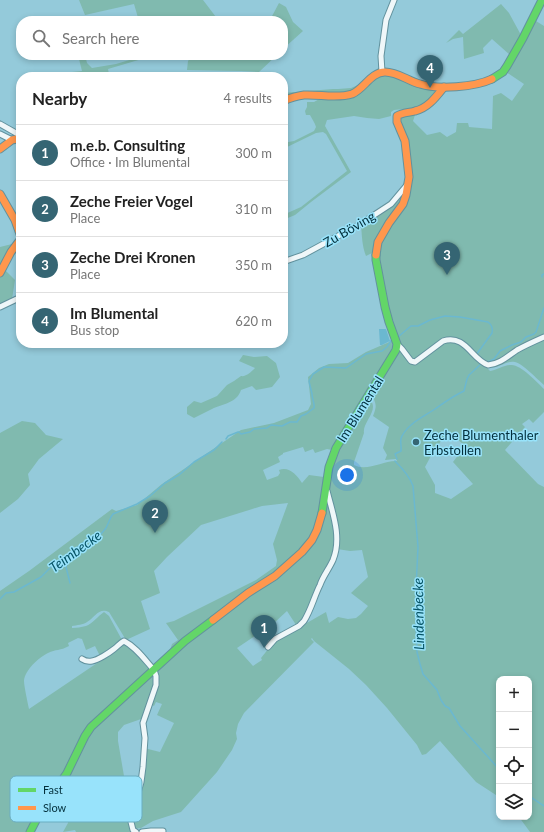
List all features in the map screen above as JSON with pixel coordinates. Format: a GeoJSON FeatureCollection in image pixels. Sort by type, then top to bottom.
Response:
{"type":"FeatureCollection","features":[{"type":"Feature","properties":{"kind":"street"},"geometry":{"type":"LineString","coordinates":[[382,72],[381,56],[386,20],[394,0]]}},
{"type":"Feature","properties":{"kind":"street"},"geometry":{"type":"LineString","coordinates":[[288,99],[302,95],[340,96],[352,94],[377,74],[382,72],[392,73],[421,85],[444,87],[477,86],[493,79],[504,71],[521,42],[542,0]]}},
{"type":"Feature","properties":{"kind":"street"},"geometry":{"type":"LineString","coordinates":[[444,87],[436,97],[422,108],[418,110],[401,112],[397,116],[397,122],[406,146],[408,184],[403,204],[382,235],[378,242],[377,249],[377,266],[383,300],[397,344],[412,362],[443,341],[454,340],[462,343],[481,361],[488,365],[501,362],[516,351],[544,337]]}},
{"type":"Feature","properties":{"kind":"street"},"geometry":{"type":"LineString","coordinates":[[0,124],[16,133]]}},
{"type":"Feature","properties":{"kind":"street"},"geometry":{"type":"LineString","coordinates":[[0,134],[12,140]]}},
{"type":"Feature","properties":{"kind":"street"},"geometry":{"type":"LineString","coordinates":[[0,149],[16,139]]}},
{"type":"Feature","properties":{"kind":"street","name":"Zu Böving"},"geometry":{"type":"LineString","coordinates":[[288,260],[303,255],[391,204],[408,184]]}},
{"type":"Feature","properties":{"kind":"street"},"geometry":{"type":"LineString","coordinates":[[0,194],[16,223]]}},
{"type":"Feature","properties":{"kind":"street"},"geometry":{"type":"LineString","coordinates":[[0,273],[16,245]]}},
{"type":"Feature","properties":{"kind":"street"},"geometry":{"type":"LineString","coordinates":[[0,307],[16,299]]}},
{"type":"Feature","properties":{"kind":"street","name":"Im Blumental"},"geometry":{"type":"LineString","coordinates":[[65,776],[85,736],[91,727],[110,708],[202,628],[248,593],[275,576],[302,552],[312,540],[317,530],[323,508],[329,467],[336,448],[391,360],[397,344]]}},
{"type":"Feature","properties":{"kind":"street","name":"Im Blumental"},"geometry":{"type":"LineString","coordinates":[[268,647],[275,639],[300,626],[304,621],[324,576],[333,560],[337,544],[336,525],[326,487]]}},
{"type":"Feature","properties":{"kind":"street"},"geometry":{"type":"LineString","coordinates":[[82,659],[88,662],[91,661],[105,655],[124,641],[137,651],[154,670],[156,685],[143,723],[145,738],[142,776]]}},
{"type":"Feature","properties":{"kind":"street","name":"Im Blumental"},"geometry":{"type":"LineString","coordinates":[[30,832],[35,822]]}},
{"type":"Feature","properties":{"kind":"street"},"geometry":{"type":"LineString","coordinates":[[142,832],[163,831]]}},
{"type":"Feature","properties":{"kind":"green space"},"geometry":{"type":"Polygon","coordinates":[[[79,0],[203,0],[215,16],[138,16],[134,4],[85,15],[79,0]]]}},
{"type":"Feature","properties":{"kind":"green space"},"geometry":{"type":"Polygon","coordinates":[[[279,3],[286,7],[293,22],[303,31],[288,44],[288,16],[272,16],[279,3]]]}},
{"type":"Feature","properties":{"kind":"green space"},"geometry":{"type":"Polygon","coordinates":[[[501,4],[509,13],[521,35],[511,56],[492,39],[483,48],[484,53],[464,59],[463,37],[453,39],[446,43],[459,30],[463,34],[501,4]]]}},
{"type":"Feature","properties":{"kind":"green space"},"geometry":{"type":"Polygon","coordinates":[[[536,21],[544,26],[544,385],[518,363],[508,362],[496,367],[490,367],[482,362],[490,371],[515,365],[528,374],[544,389],[544,412],[533,423],[529,419],[522,424],[525,427],[505,450],[538,484],[544,487],[544,832],[530,832],[521,820],[532,820],[532,676],[496,676],[496,795],[476,782],[440,741],[426,754],[422,755],[417,745],[366,685],[312,638],[311,639],[314,642],[244,713],[238,724],[236,733],[237,739],[232,750],[217,772],[181,812],[153,821],[141,828],[133,829],[133,822],[142,822],[142,776],[140,776],[144,748],[160,752],[174,723],[157,715],[162,704],[156,702],[154,706],[150,704],[157,671],[169,653],[172,644],[178,640],[166,623],[174,621],[256,580],[276,566],[277,560],[273,544],[288,503],[262,506],[201,525],[154,571],[160,593],[141,601],[150,629],[126,640],[109,612],[102,611],[97,613],[85,623],[72,626],[72,628],[88,625],[104,612],[109,616],[122,640],[105,654],[100,656],[95,646],[86,650],[82,639],[78,638],[68,643],[69,646],[44,655],[36,661],[27,673],[24,681],[29,709],[112,653],[123,643],[129,645],[151,669],[81,741],[61,776],[10,776],[10,822],[35,822],[29,832],[0,832],[0,591],[112,509],[116,511],[137,505],[162,484],[241,430],[274,423],[308,410],[311,404],[308,377],[319,368],[329,364],[348,363],[366,352],[394,340],[394,350],[332,450],[327,449],[315,453],[313,449],[305,452],[303,447],[283,453],[278,457],[280,462],[263,470],[267,480],[278,476],[280,473],[279,470],[283,469],[292,472],[302,483],[309,475],[324,477],[338,446],[369,399],[373,407],[364,429],[354,465],[359,467],[370,467],[397,461],[396,459],[385,460],[387,455],[383,448],[389,427],[373,416],[376,406],[372,393],[400,349],[410,362],[414,360],[407,354],[391,324],[374,252],[366,256],[363,245],[361,225],[409,191],[410,180],[398,123],[400,116],[416,112],[413,121],[427,135],[440,132],[447,137],[456,132],[457,123],[468,123],[469,127],[492,129],[493,96],[501,93],[512,101],[524,84],[506,72],[536,21]],[[448,431],[425,467],[435,485],[435,493],[451,499],[473,484],[453,462],[465,446],[448,431]],[[337,549],[305,624],[326,612],[329,623],[338,617],[348,619],[356,618],[368,606],[351,593],[368,577],[362,550],[350,551],[337,549]],[[287,611],[274,623],[237,648],[253,666],[262,660],[261,658],[273,643],[298,628],[287,611]]]}},
{"type":"Feature","properties":{"kind":"green space"},"geometry":{"type":"Polygon","coordinates":[[[79,60],[86,60],[92,68],[129,60],[138,60],[108,69],[109,72],[72,72],[82,71],[79,60]]]}},
{"type":"Feature","properties":{"kind":"green space"},"geometry":{"type":"Polygon","coordinates":[[[272,60],[259,72],[187,70],[188,61],[272,60]]]}},
{"type":"Feature","properties":{"kind":"green space"},"geometry":{"type":"Polygon","coordinates":[[[380,67],[380,70],[351,92],[288,98],[288,93],[351,88],[358,85],[380,67]]]}},
{"type":"Feature","properties":{"kind":"green space"},"geometry":{"type":"Polygon","coordinates":[[[385,74],[441,88],[436,96],[415,109],[394,110],[391,112],[391,116],[379,119],[354,116],[327,120],[325,126],[351,172],[295,215],[288,218],[288,213],[301,207],[347,171],[326,134],[323,132],[316,133],[288,147],[288,142],[294,141],[314,131],[316,127],[310,115],[306,115],[305,111],[307,102],[314,102],[323,97],[338,98],[380,75],[385,74]]]}},
{"type":"Feature","properties":{"kind":"green space"},"geometry":{"type":"Polygon","coordinates":[[[12,244],[14,246],[0,269],[0,247],[12,244]]]}},
{"type":"Feature","properties":{"kind":"green space"},"geometry":{"type":"Polygon","coordinates":[[[4,269],[15,280],[12,299],[0,306],[0,278],[4,269]]]}},
{"type":"Feature","properties":{"kind":"green space"},"geometry":{"type":"Polygon","coordinates":[[[243,355],[254,357],[267,356],[276,363],[280,377],[272,387],[256,390],[252,386],[241,390],[233,400],[194,418],[187,414],[187,407],[194,401],[201,403],[217,396],[227,385],[241,376],[245,376],[255,368],[239,361],[243,355]]]}},
{"type":"Feature","properties":{"kind":"green space"},"geometry":{"type":"Polygon","coordinates":[[[22,421],[35,423],[46,435],[63,439],[39,459],[28,474],[30,485],[18,499],[0,513],[0,433],[22,421]]]}},
{"type":"Feature","properties":{"kind":"green space"},"geometry":{"type":"Polygon","coordinates":[[[153,673],[156,677],[144,718],[124,725],[118,732],[118,741],[124,776],[66,776],[80,755],[84,741],[88,734],[153,673]]]}},
{"type":"Feature","properties":{"kind":"green space"},"geometry":{"type":"Polygon","coordinates":[[[131,822],[130,832],[76,832],[75,830],[63,832],[68,823],[131,822]]]}},
{"type":"Feature","properties":{"kind":"water"},"geometry":{"type":"Polygon","coordinates":[[[379,329],[386,329],[390,341],[382,345],[380,345],[379,329]]]}},
{"type":"Feature","properties":{"kind":"waterway"},"geometry":{"type":"LineString","coordinates":[[542,277],[544,274]]}},
{"type":"Feature","properties":{"kind":"waterway","name":"Lindenbecke"},"geometry":{"type":"LineString","coordinates":[[485,362],[494,359],[500,351],[521,342],[526,337],[534,334],[544,308]]}},
{"type":"Feature","properties":{"kind":"waterway","name":"Teimbecke"},"geometry":{"type":"LineString","coordinates":[[398,337],[411,326],[418,326],[430,320],[445,316],[488,322],[492,327],[492,333],[476,355]]}},
{"type":"Feature","properties":{"kind":"waterway","name":"Teimbecke"},"geometry":{"type":"LineString","coordinates":[[226,439],[228,436],[238,432],[241,434],[250,432],[254,429],[267,428],[271,425],[282,426],[290,422],[297,422],[301,416],[314,408],[309,381],[313,374],[324,367],[346,368],[366,354],[382,351],[387,347],[390,341]]}},
{"type":"Feature","properties":{"kind":"waterway","name":"Lindenbecke"},"geometry":{"type":"LineString","coordinates":[[397,459],[395,454],[401,451],[401,438],[408,427],[449,399],[464,391],[469,375],[481,364]]}},
{"type":"Feature","properties":{"kind":"waterway","name":"Teimbecke"},"geometry":{"type":"LineString","coordinates":[[0,599],[6,593],[14,592],[41,577],[53,565],[72,554],[81,544],[101,534],[106,528],[113,514],[137,504],[150,496],[194,462],[214,450],[222,442]]}},
{"type":"Feature","properties":{"kind":"waterway","name":"Lindenbecke"},"geometry":{"type":"LineString","coordinates":[[395,461],[408,476],[413,486],[418,547],[416,588],[417,652],[423,674],[437,690],[441,700],[445,706],[449,708],[460,726],[496,766]]}},
{"type":"Feature","properties":{"kind":"waterway"},"geometry":{"type":"LineString","coordinates":[[70,556],[66,567],[70,583]]}},
{"type":"Feature","properties":{"kind":"waterway","name":"Lindenbecke"},"geometry":{"type":"LineString","coordinates":[[532,798],[544,806]]}},
{"type":"Feature","properties":{"kind":"traffic: fast"},"geometry":{"type":"LineString","coordinates":[[492,79],[503,72],[507,66],[542,0]]}},
{"type":"Feature","properties":{"kind":"traffic: fast"},"geometry":{"type":"LineString","coordinates":[[322,513],[329,467],[336,448],[396,350],[397,344],[385,307],[376,255]]}},
{"type":"Feature","properties":{"kind":"traffic: fast"},"geometry":{"type":"LineString","coordinates":[[65,776],[91,727],[185,641],[213,620]]}},
{"type":"Feature","properties":{"kind":"traffic: fast"},"geometry":{"type":"LineString","coordinates":[[30,832],[35,822]]}},
{"type":"Feature","properties":{"kind":"traffic: slow"},"geometry":{"type":"LineString","coordinates":[[288,99],[304,95],[340,96],[352,94],[376,75],[385,72],[394,73],[416,83],[436,87],[466,86],[492,79]]}},
{"type":"Feature","properties":{"kind":"traffic: slow"},"geometry":{"type":"LineString","coordinates":[[376,255],[378,242],[389,223],[403,204],[409,177],[405,141],[397,122],[397,116],[420,110],[431,102],[444,87]]}},
{"type":"Feature","properties":{"kind":"traffic: slow"},"geometry":{"type":"LineString","coordinates":[[0,149],[12,140],[16,139]]}},
{"type":"Feature","properties":{"kind":"traffic: slow"},"geometry":{"type":"LineString","coordinates":[[0,194],[16,223]]}},
{"type":"Feature","properties":{"kind":"traffic: slow"},"geometry":{"type":"LineString","coordinates":[[0,273],[16,245]]}},
{"type":"Feature","properties":{"kind":"traffic: slow"},"geometry":{"type":"LineString","coordinates":[[213,620],[248,593],[275,576],[302,552],[312,540],[317,530],[322,513]]}},
{"type":"Feature","properties":{"kind":"place","name":"Im Blumental"},"geometry":{"type":"Point","coordinates":[430,88]}},
{"type":"Feature","properties":{"kind":"place","name":"Zeche Drei Kronen"},"geometry":{"type":"Point","coordinates":[447,275]}},
{"type":"Feature","properties":{"kind":"place","name":"Zeche Blumenthaler Erbstollen"},"geometry":{"type":"Point","coordinates":[416,442]}},
{"type":"Feature","properties":{"kind":"place","name":"Zeche Freier Vogel"},"geometry":{"type":"Point","coordinates":[155,533]}},
{"type":"Feature","properties":{"kind":"place","name":"m.e.b. Consulting"},"geometry":{"type":"Point","coordinates":[264,648]}}]}
